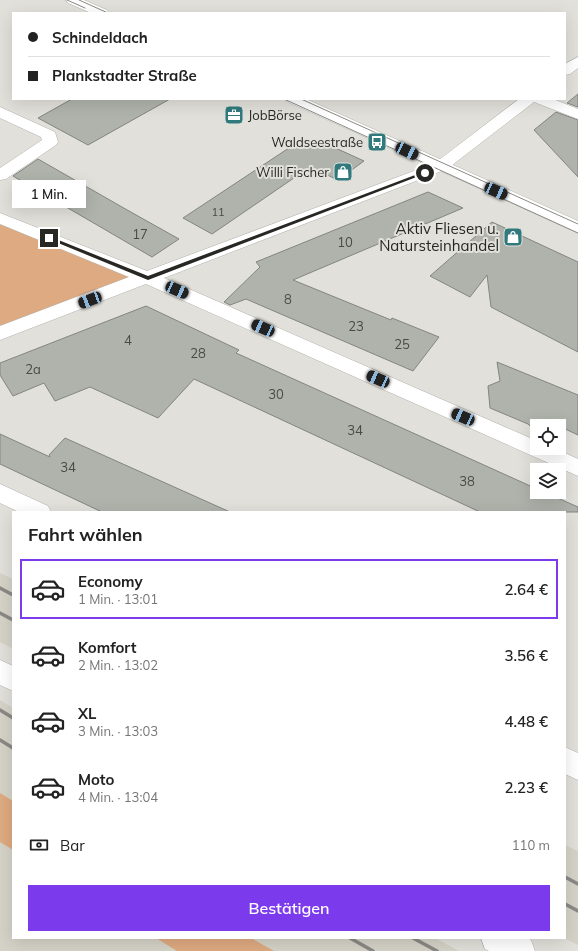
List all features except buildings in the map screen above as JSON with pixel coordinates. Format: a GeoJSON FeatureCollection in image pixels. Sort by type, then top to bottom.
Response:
{"type":"FeatureCollection","features":[{"type":"Feature","properties":{"kind":"street"},"geometry":{"type":"LineString","coordinates":[[73,0],[100,12]]}},
{"type":"Feature","properties":{"kind":"street"},"geometry":{"type":"LineString","coordinates":[[566,70],[578,61]]}},
{"type":"Feature","properties":{"kind":"street"},"geometry":{"type":"LineString","coordinates":[[295,100],[578,228]]}},
{"type":"Feature","properties":{"kind":"street"},"geometry":{"type":"LineString","coordinates":[[0,333],[441,166],[528,100]]}},
{"type":"Feature","properties":{"kind":"street"},"geometry":{"type":"LineString","coordinates":[[542,100],[578,114]]}},
{"type":"Feature","properties":{"kind":"street"},"geometry":{"type":"LineString","coordinates":[[0,112],[49,135],[50,142],[0,175]]}},
{"type":"Feature","properties":{"kind":"street"},"geometry":{"type":"LineString","coordinates":[[0,218],[148,278],[578,468]]}},
{"type":"Feature","properties":{"kind":"street"},"geometry":{"type":"LineString","coordinates":[[0,493],[38,511]]}},
{"type":"Feature","properties":{"kind":"street"},"geometry":{"type":"LineString","coordinates":[[0,672],[12,678]]}},
{"type":"Feature","properties":{"kind":"street"},"geometry":{"type":"LineString","coordinates":[[566,761],[578,767]]}},
{"type":"Feature","properties":{"kind":"street"},"geometry":{"type":"LineString","coordinates":[[498,939],[520,951]]}},
{"type":"Feature","properties":{"kind":"shaded area"},"geometry":{"type":"Polygon","coordinates":[[[0,220],[148,278],[0,329],[0,220]]]}},
{"type":"Feature","properties":{"kind":"shaded area"},"geometry":{"type":"Polygon","coordinates":[[[0,573],[12,579],[12,648],[0,642],[0,573]]]}},
{"type":"Feature","properties":{"kind":"shaded area"},"geometry":{"type":"Polygon","coordinates":[[[0,700],[12,707],[12,939],[437,939],[459,951],[0,951],[0,700]]]}},
{"type":"Feature","properties":{"kind":"shaded area"},"geometry":{"type":"Polygon","coordinates":[[[0,793],[12,800],[12,849],[0,842],[0,793]]]}},
{"type":"Feature","properties":{"kind":"shaded area"},"geometry":{"type":"Polygon","coordinates":[[[566,845],[578,851],[578,945],[566,939],[566,845]]]}},
{"type":"Feature","properties":{"kind":"shaded area"},"geometry":{"type":"Polygon","coordinates":[[[158,939],[253,939],[274,951],[177,951],[158,939]]]}},
{"type":"Feature","properties":{"kind":"tram line"},"geometry":{"type":"LineString","coordinates":[[67,0],[85,8]]}},
{"type":"Feature","properties":{"kind":"tram line"},"geometry":{"type":"LineString","coordinates":[[79,0],[106,12]]}},
{"type":"Feature","properties":{"kind":"tram line"},"geometry":{"type":"LineString","coordinates":[[286,100],[578,233]]}},
{"type":"Feature","properties":{"kind":"tram line"},"geometry":{"type":"LineString","coordinates":[[303,100],[578,224]]}},
{"type":"Feature","properties":{"kind":"railway"},"geometry":{"type":"LineString","coordinates":[[0,588],[12,594]]}},
{"type":"Feature","properties":{"kind":"railway"},"geometry":{"type":"LineString","coordinates":[[0,613],[12,619]]}},
{"type":"Feature","properties":{"kind":"railway"},"geometry":{"type":"LineString","coordinates":[[0,710],[12,717]]}},
{"type":"Feature","properties":{"kind":"railway"},"geometry":{"type":"LineString","coordinates":[[0,740],[12,747]]}},
{"type":"Feature","properties":{"kind":"railway"},"geometry":{"type":"LineString","coordinates":[[566,878],[578,884]]}},
{"type":"Feature","properties":{"kind":"railway"},"geometry":{"type":"LineString","coordinates":[[566,905],[578,911]]}},
{"type":"Feature","properties":{"kind":"railway"},"geometry":{"type":"LineString","coordinates":[[352,939],[373,951]]}},
{"type":"Feature","properties":{"kind":"railway"},"geometry":{"type":"LineString","coordinates":[[415,939],[437,951]]}},
{"type":"Feature","properties":{"kind":"place","name":"JobBörse"},"geometry":{"type":"Point","coordinates":[234,115]}},
{"type":"Feature","properties":{"kind":"place","name":"Waldseestraße"},"geometry":{"type":"Point","coordinates":[377,142]}},
{"type":"Feature","properties":{"kind":"place","name":"Willi Fischer"},"geometry":{"type":"Point","coordinates":[343,172]}},
{"type":"Feature","properties":{"kind":"place","name":"Aktiv Fliesen u. Natursteinhandel"},"geometry":{"type":"Point","coordinates":[513,237]}},
{"type":"Feature","properties":{"kind":"route"},"geometry":{"type":"LineString","coordinates":[[49,238],[148,278],[425,173]]}}]}
